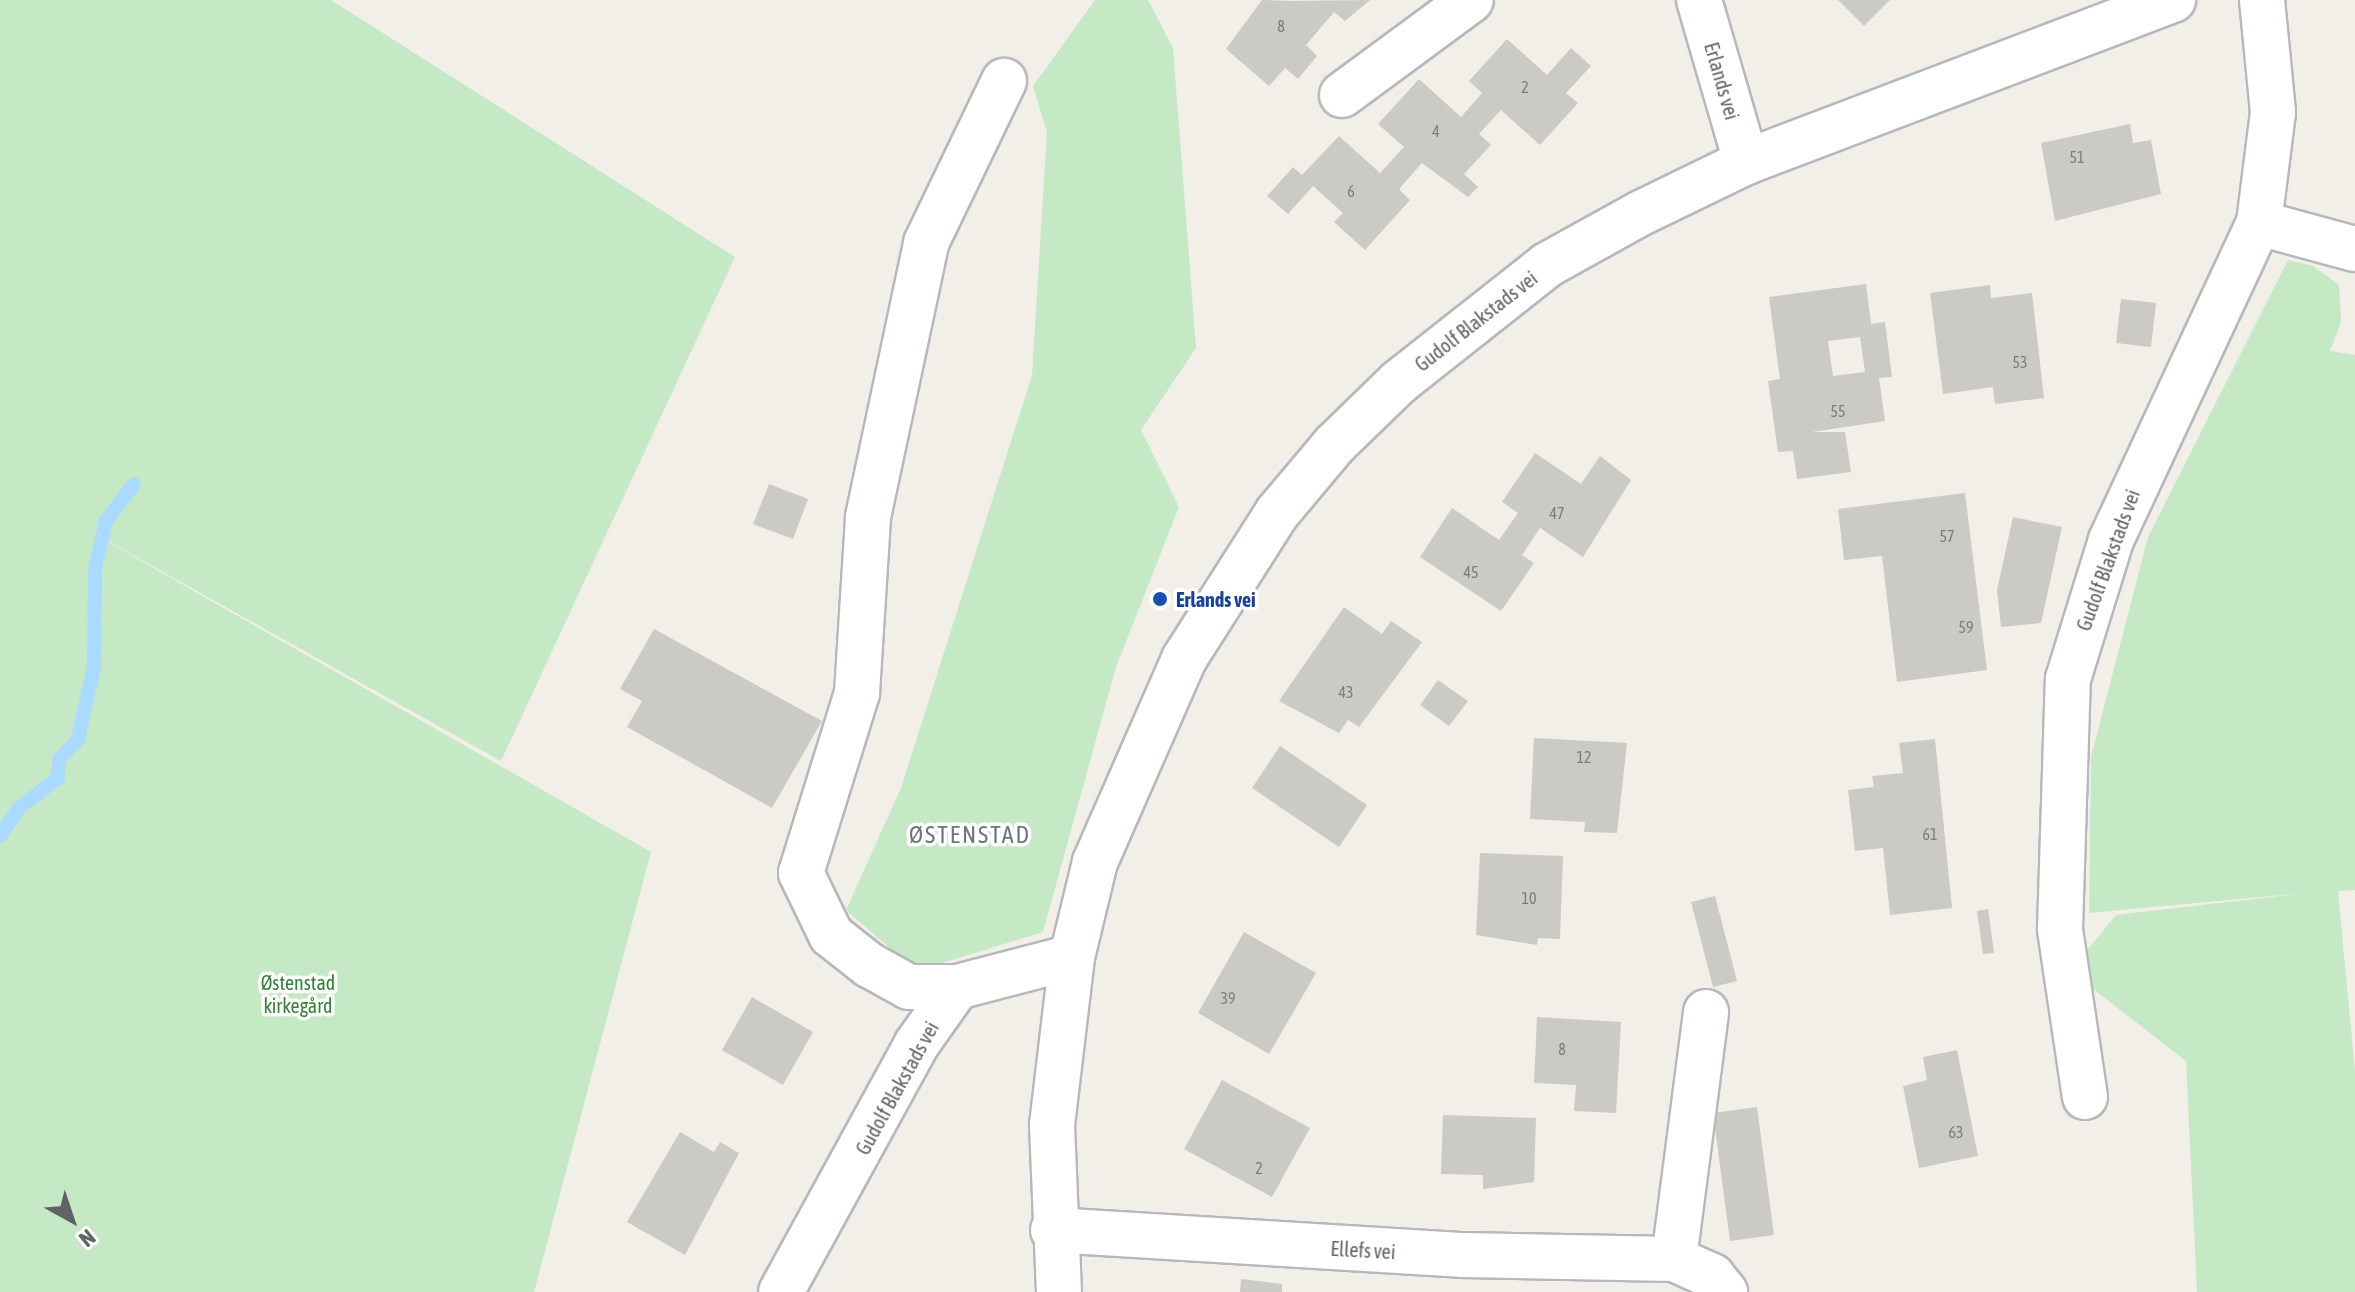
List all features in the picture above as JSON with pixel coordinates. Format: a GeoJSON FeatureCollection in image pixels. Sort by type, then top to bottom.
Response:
{"type":"FeatureCollection","features":[{"type":"Feature","properties":{"kind":"street"},"geometry":{"type":"LineString","coordinates":[[1342,95],[1471,0]]}},
{"type":"Feature","properties":{"kind":"street","name":"Erlands vei"},"geometry":{"type":"LineString","coordinates":[[1699,0],[1746,162]]}},
{"type":"Feature","properties":{"kind":"street","name":"Gudolf Blakstads vei"},"geometry":{"type":"LineString","coordinates":[[1059,1292],[1053,1230],[1052,1125],[1072,957],[1095,862],[1140,747],[1232,577],[1315,468],[1399,382],[1547,265],[1746,162],[2173,0]]}},
{"type":"Feature","properties":{"kind":"street","name":"Gudolf Blakstads vei"},"geometry":{"type":"LineString","coordinates":[[2085,1097],[2060,929],[2068,679],[2111,540],[2259,223],[2273,112],[2262,0]]}},
{"type":"Feature","properties":{"kind":"street"},"geometry":{"type":"LineString","coordinates":[[1004,81],[926,243],[868,517],[857,693],[801,873],[831,935],[869,965],[909,987],[957,987],[1072,957]]}},
{"type":"Feature","properties":{"kind":"street"},"geometry":{"type":"LineString","coordinates":[[2259,223],[2355,249]]}},
{"type":"Feature","properties":{"kind":"street","name":"Gudolf Blakstads vei"},"geometry":{"type":"LineString","coordinates":[[781,1292],[916,1045],[957,987]]}},
{"type":"Feature","properties":{"kind":"street"},"geometry":{"type":"LineString","coordinates":[[1674,1259],[1706,1012]]}},
{"type":"Feature","properties":{"kind":"street","name":"Ellefs vei"},"geometry":{"type":"LineString","coordinates":[[1053,1230],[1464,1255],[1674,1259],[1712,1276],[1725,1292]]}},
{"type":"Feature","properties":{"kind":"green space","name":"Østenstad kirkegård"},"geometry":{"type":"Polygon","coordinates":[[[0,0],[331,0],[735,257],[501,761],[68,519],[651,852],[534,1292],[0,1292],[0,0]]]}},
{"type":"Feature","properties":{"kind":"green space"},"geometry":{"type":"Polygon","coordinates":[[[1095,0],[1148,0],[1173,48],[1196,348],[1141,430],[1179,507],[1116,667],[1043,932],[916,971],[846,910],[901,788],[1032,375],[1047,132],[1033,86],[1095,0]]]}},
{"type":"Feature","properties":{"kind":"green space"},"geometry":{"type":"Polygon","coordinates":[[[2288,260],[2313,266],[2339,285],[2341,322],[2330,351],[2355,355],[2355,890],[2338,891],[2355,1072],[2355,1292],[2197,1292],[2186,1061],[2070,971],[2116,915],[2305,893],[2089,913],[2091,757],[2148,537],[2288,260]]]}},
{"type":"Feature","properties":{"kind":"building"},"geometry":{"type":"Polygon","coordinates":[[[1262,0],[1370,0],[1345,21],[1334,12],[1306,45],[1317,56],[1298,79],[1285,68],[1269,86],[1226,49],[1262,0]]]}},
{"type":"Feature","properties":{"kind":"building"},"geometry":{"type":"Polygon","coordinates":[[[1838,0],[1890,0],[1864,26],[1838,0]]]}},
{"type":"Feature","properties":{"kind":"building"},"geometry":{"type":"Polygon","coordinates":[[[1507,39],[1547,75],[1571,48],[1591,66],[1566,93],[1578,103],[1540,145],[1501,110],[1479,134],[1491,145],[1464,174],[1478,187],[1468,197],[1422,163],[1399,189],[1410,200],[1365,250],[1334,222],[1343,213],[1313,186],[1288,214],[1267,196],[1293,167],[1302,175],[1339,136],[1380,173],[1404,147],[1378,124],[1419,79],[1461,117],[1482,93],[1469,81],[1507,39]]]}},
{"type":"Feature","properties":{"kind":"building"},"geometry":{"type":"Polygon","coordinates":[[[2130,124],[2133,143],[2151,140],[2161,194],[2055,221],[2041,143],[2130,124]]]}},
{"type":"Feature","properties":{"kind":"building"},"geometry":{"type":"Polygon","coordinates":[[[1866,284],[1871,324],[1885,322],[1892,377],[1879,378],[1885,421],[1812,432],[1845,432],[1851,472],[1797,479],[1793,451],[1778,452],[1768,381],[1780,379],[1769,297],[1866,284]],[[1860,337],[1828,341],[1833,376],[1865,372],[1860,337]]]}},
{"type":"Feature","properties":{"kind":"building"},"geometry":{"type":"Polygon","coordinates":[[[1990,285],[1991,298],[2032,293],[2044,398],[1995,404],[1993,387],[1943,394],[1930,293],[1990,285]]]}},
{"type":"Feature","properties":{"kind":"building"},"geometry":{"type":"Polygon","coordinates":[[[2121,299],[2156,303],[2151,347],[2116,343],[2121,299]]]}},
{"type":"Feature","properties":{"kind":"building"},"geometry":{"type":"Polygon","coordinates":[[[1535,453],[1581,484],[1600,456],[1631,480],[1583,557],[1540,528],[1522,555],[1534,563],[1501,611],[1420,557],[1452,508],[1499,540],[1518,513],[1502,502],[1535,453]]]}},
{"type":"Feature","properties":{"kind":"building"},"geometry":{"type":"Polygon","coordinates":[[[769,484],[808,499],[793,539],[753,524],[769,484]]]}},
{"type":"Feature","properties":{"kind":"building"},"geometry":{"type":"Polygon","coordinates":[[[1965,493],[1987,670],[1897,682],[1882,556],[1844,560],[1838,509],[1965,493]]]}},
{"type":"Feature","properties":{"kind":"building"},"geometry":{"type":"Polygon","coordinates":[[[2013,517],[2062,527],[2041,623],[2001,627],[1997,590],[2013,517]]]}},
{"type":"Feature","properties":{"kind":"building"},"geometry":{"type":"Polygon","coordinates":[[[1344,607],[1382,634],[1391,621],[1422,642],[1359,727],[1348,720],[1339,733],[1279,701],[1344,607]]]}},
{"type":"Feature","properties":{"kind":"building"},"geometry":{"type":"Polygon","coordinates":[[[654,629],[822,721],[772,808],[627,727],[642,701],[620,689],[654,629]]]}},
{"type":"Feature","properties":{"kind":"building"},"geometry":{"type":"Polygon","coordinates":[[[1438,680],[1468,701],[1449,726],[1420,705],[1438,680]]]}},
{"type":"Feature","properties":{"kind":"building"},"geometry":{"type":"Polygon","coordinates":[[[1534,738],[1627,743],[1617,833],[1584,832],[1585,822],[1530,819],[1534,738]]]}},
{"type":"Feature","properties":{"kind":"building"},"geometry":{"type":"Polygon","coordinates":[[[1935,739],[1952,908],[1890,915],[1883,848],[1855,851],[1848,790],[1874,787],[1872,776],[1903,773],[1899,743],[1935,739]]]}},
{"type":"Feature","properties":{"kind":"building"},"geometry":{"type":"Polygon","coordinates":[[[1280,746],[1367,805],[1339,847],[1252,788],[1280,746]]]}},
{"type":"Feature","properties":{"kind":"building"},"geometry":{"type":"Polygon","coordinates":[[[1480,853],[1563,856],[1560,939],[1538,938],[1537,945],[1476,935],[1480,853]]]}},
{"type":"Feature","properties":{"kind":"building"},"geometry":{"type":"Polygon","coordinates":[[[1715,896],[1737,981],[1713,987],[1691,902],[1715,896]]]}},
{"type":"Feature","properties":{"kind":"building"},"geometry":{"type":"Polygon","coordinates":[[[1988,909],[1994,953],[1983,954],[1977,911],[1988,909]]]}},
{"type":"Feature","properties":{"kind":"building"},"geometry":{"type":"Polygon","coordinates":[[[1244,932],[1316,973],[1269,1054],[1198,1013],[1244,932]]]}},
{"type":"Feature","properties":{"kind":"building"},"geometry":{"type":"Polygon","coordinates":[[[752,997],[813,1032],[783,1085],[722,1050],[752,997]]]}},
{"type":"Feature","properties":{"kind":"building"},"geometry":{"type":"Polygon","coordinates":[[[1537,1017],[1621,1022],[1616,1113],[1574,1111],[1576,1085],[1534,1083],[1537,1017]]]}},
{"type":"Feature","properties":{"kind":"building"},"geometry":{"type":"Polygon","coordinates":[[[1957,1050],[1978,1156],[1919,1168],[1903,1086],[1927,1080],[1923,1057],[1957,1050]]]}},
{"type":"Feature","properties":{"kind":"building"},"geometry":{"type":"Polygon","coordinates":[[[1222,1080],[1310,1128],[1272,1197],[1184,1149],[1222,1080]]]}},
{"type":"Feature","properties":{"kind":"building"},"geometry":{"type":"Polygon","coordinates":[[[1757,1107],[1774,1235],[1730,1241],[1713,1113],[1757,1107]]]}},
{"type":"Feature","properties":{"kind":"building"},"geometry":{"type":"Polygon","coordinates":[[[1443,1115],[1536,1118],[1534,1182],[1483,1189],[1483,1175],[1441,1174],[1443,1115]]]}},
{"type":"Feature","properties":{"kind":"building"},"geometry":{"type":"Polygon","coordinates":[[[680,1132],[714,1152],[720,1142],[739,1153],[685,1255],[627,1222],[680,1132]]]}},
{"type":"Feature","properties":{"kind":"building"},"geometry":{"type":"Polygon","coordinates":[[[1241,1279],[1282,1284],[1282,1292],[1240,1292],[1241,1279]]]}},
{"type":"Feature","properties":{"kind":"waterway"},"geometry":{"type":"LineString","coordinates":[[0,836],[19,808],[58,778],[59,759],[78,739],[94,667],[95,569],[106,521],[134,484]]}},
{"type":"Feature","properties":{"kind":"place","name":"Erlands vei"},"geometry":{"type":"Point","coordinates":[1160,599]}},
{"type":"Feature","properties":{"kind":"district","name":"ØSTENSTAD"},"geometry":{"type":"Point","coordinates":[970,835]}}]}
